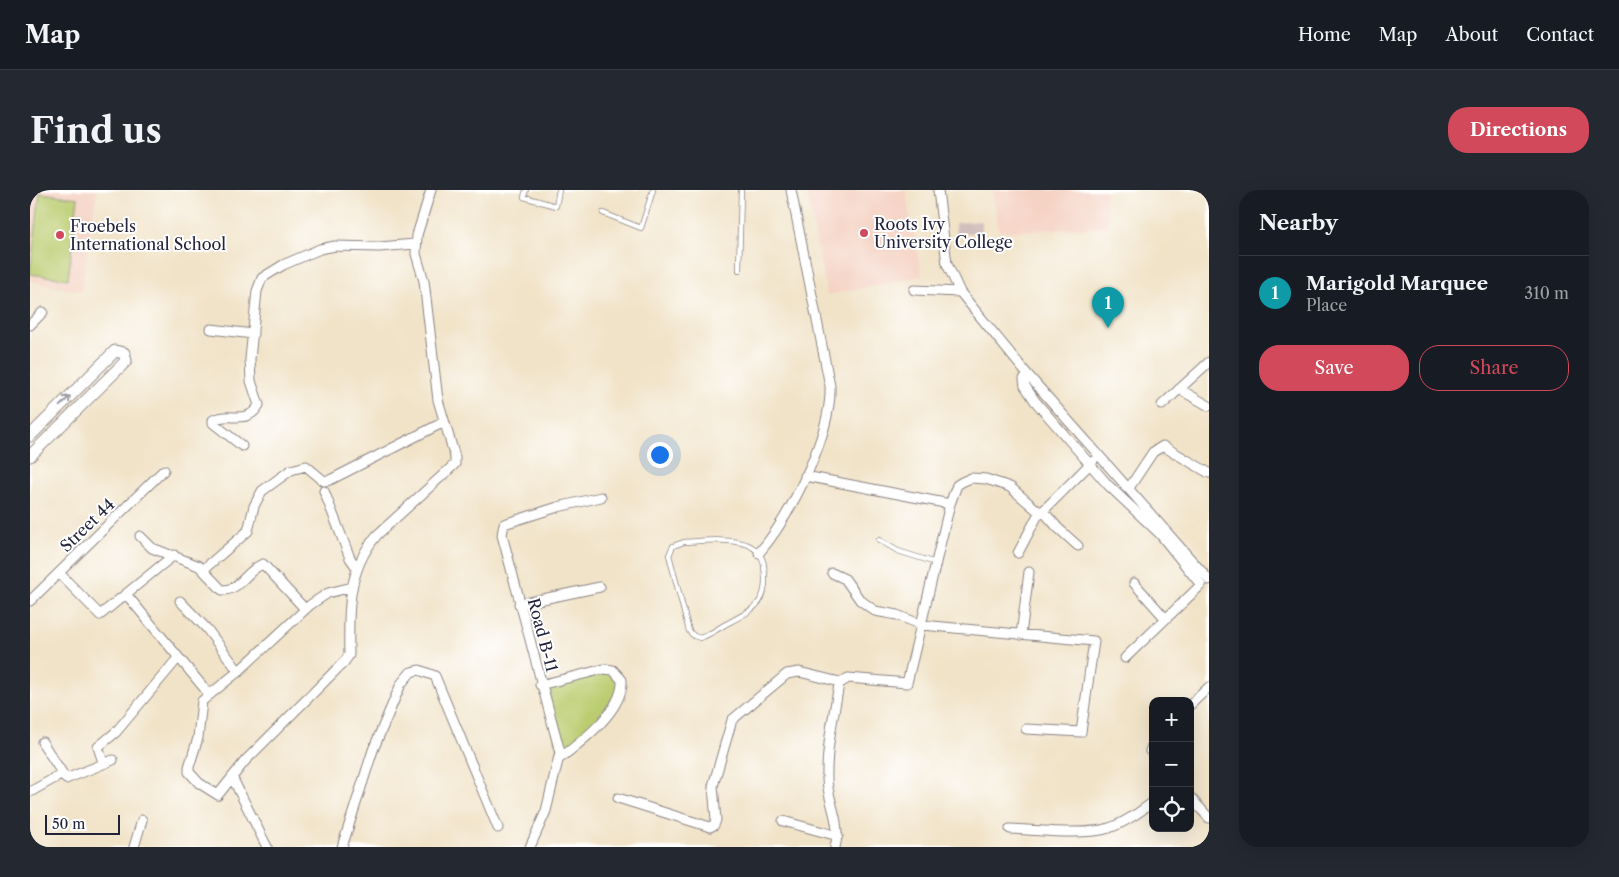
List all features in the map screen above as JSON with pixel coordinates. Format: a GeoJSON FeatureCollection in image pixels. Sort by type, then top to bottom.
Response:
{"type":"FeatureCollection","features":[{"type":"Feature","properties":{"kind":"street"},"geometry":{"type":"LineString","coordinates":[[352,587],[323,596],[305,610],[239,672],[202,701],[198,738],[189,772],[199,783],[218,795],[245,760],[336,672],[349,655],[349,603],[357,568],[366,547],[455,464],[456,457],[444,422],[434,377],[424,281],[415,244],[432,190]]}},
{"type":"Feature","properties":{"kind":"street"},"geometry":{"type":"LineString","coordinates":[[759,552],[770,540],[805,476],[821,437],[829,409],[830,386],[791,190]]}},
{"type":"Feature","properties":{"kind":"street"},"geometry":{"type":"LineString","coordinates":[[938,190],[946,264],[960,292],[1028,375],[1209,580]]}},
{"type":"Feature","properties":{"kind":"street"},"geometry":{"type":"LineString","coordinates":[[242,446],[213,423],[213,420],[218,417],[246,418],[259,405],[250,375],[257,290],[262,278],[307,253],[335,246],[379,247],[415,244]]}},
{"type":"Feature","properties":{"kind":"street"},"geometry":{"type":"LineString","coordinates":[[914,290],[960,292]]}},
{"type":"Feature","properties":{"kind":"street"},"geometry":{"type":"LineString","coordinates":[[30,325],[43,312]]}},
{"type":"Feature","properties":{"kind":"street"},"geometry":{"type":"LineString","coordinates":[[211,329],[253,334]]}},
{"type":"Feature","properties":{"kind":"street"},"geometry":{"type":"LineString","coordinates":[[30,436],[115,351],[121,351],[126,355],[126,361],[30,456]]}},
{"type":"Feature","properties":{"kind":"street"},"geometry":{"type":"LineString","coordinates":[[1162,405],[1209,362]]}},
{"type":"Feature","properties":{"kind":"street"},"geometry":{"type":"LineString","coordinates":[[1028,375],[1024,379],[1025,386],[1034,400],[1090,464],[1150,523],[1201,585],[1125,658]]}},
{"type":"Feature","properties":{"kind":"street"},"geometry":{"type":"LineString","coordinates":[[1179,389],[1209,406]]}},
{"type":"Feature","properties":{"kind":"street"},"geometry":{"type":"LineString","coordinates":[[204,569],[248,531],[254,506],[262,490],[291,470],[306,466],[324,481],[330,480],[444,422]]}},
{"type":"Feature","properties":{"kind":"street"},"geometry":{"type":"LineString","coordinates":[[1129,488],[1153,452],[1162,446],[1209,472]]}},
{"type":"Feature","properties":{"kind":"street"},"geometry":{"type":"LineString","coordinates":[[1018,553],[1042,511],[1098,455]]}},
{"type":"Feature","properties":{"kind":"street","name":"Street 44"},"geometry":{"type":"LineString","coordinates":[[30,602],[164,470]]}},
{"type":"Feature","properties":{"kind":"street"},"geometry":{"type":"LineString","coordinates":[[805,476],[950,504]]}},
{"type":"Feature","properties":{"kind":"street"},"geometry":{"type":"LineString","coordinates":[[618,798],[710,827],[714,825],[716,820],[713,786],[732,720],[787,674],[798,672],[840,682],[848,678],[907,683],[950,504],[957,486],[962,482],[971,478],[986,479],[1010,487],[1042,511],[1078,546]]}},
{"type":"Feature","properties":{"kind":"street"},"geometry":{"type":"LineString","coordinates":[[324,491],[350,558],[357,568]]}},
{"type":"Feature","properties":{"kind":"street","name":"Road B-11"},"geometry":{"type":"LineString","coordinates":[[530,847],[546,811],[560,752],[556,733],[540,685],[503,542],[504,524],[558,507],[601,498]]}},
{"type":"Feature","properties":{"kind":"street"},"geometry":{"type":"LineString","coordinates":[[140,536],[152,548],[174,555],[204,569],[222,590],[231,590],[263,564],[305,610]]}},
{"type":"Feature","properties":{"kind":"street"},"geometry":{"type":"LineString","coordinates":[[59,573],[100,615],[174,555]]}},
{"type":"Feature","properties":{"kind":"street"},"geometry":{"type":"LineString","coordinates":[[1021,635],[1029,572]]}},
{"type":"Feature","properties":{"kind":"street"},"geometry":{"type":"LineString","coordinates":[[832,573],[845,579],[860,600],[875,611],[897,615],[922,624],[1094,641],[1081,732],[1026,729]]}},
{"type":"Feature","properties":{"kind":"street"},"geometry":{"type":"LineString","coordinates":[[1134,583],[1165,618]]}},
{"type":"Feature","properties":{"kind":"street"},"geometry":{"type":"LineString","coordinates":[[519,604],[600,587]]}},
{"type":"Feature","properties":{"kind":"street"},"geometry":{"type":"LineString","coordinates":[[126,594],[209,694]]}},
{"type":"Feature","properties":{"kind":"street"},"geometry":{"type":"LineString","coordinates":[[180,601],[204,625],[239,672]]}},
{"type":"Feature","properties":{"kind":"street"},"geometry":{"type":"LineString","coordinates":[[103,762],[98,747],[116,732],[178,658]]}},
{"type":"Feature","properties":{"kind":"street"},"geometry":{"type":"LineString","coordinates":[[540,685],[604,669],[613,670],[622,680],[623,690],[608,714],[586,737],[559,759]]}},
{"type":"Feature","properties":{"kind":"street"},"geometry":{"type":"LineString","coordinates":[[342,847],[376,742],[401,684],[411,672],[419,670],[435,676],[498,828]]}},
{"type":"Feature","properties":{"kind":"street"},"geometry":{"type":"LineString","coordinates":[[835,847],[838,836],[827,781],[828,749],[840,682]]}},
{"type":"Feature","properties":{"kind":"street"},"geometry":{"type":"LineString","coordinates":[[1194,701],[1209,686]]}},
{"type":"Feature","properties":{"kind":"street"},"geometry":{"type":"LineString","coordinates":[[42,742],[66,780],[103,762],[113,760]]}},
{"type":"Feature","properties":{"kind":"street"},"geometry":{"type":"LineString","coordinates":[[30,792],[62,774]]}},
{"type":"Feature","properties":{"kind":"street"},"geometry":{"type":"LineString","coordinates":[[232,777],[267,847]]}},
{"type":"Feature","properties":{"kind":"street"},"geometry":{"type":"LineString","coordinates":[[1194,801],[1209,818]]}},
{"type":"Feature","properties":{"kind":"street"},"geometry":{"type":"LineString","coordinates":[[1010,829],[1088,831],[1108,828],[1149,805]]}},
{"type":"Feature","properties":{"kind":"street"},"geometry":{"type":"LineString","coordinates":[[134,847],[142,820]]}},
{"type":"Feature","properties":{"kind":"street"},"geometry":{"type":"LineString","coordinates":[[783,821],[838,836]]}},
{"type":"Feature","properties":{"kind":"lane"},"geometry":{"type":"LineString","coordinates":[[526,190],[524,197],[556,206],[559,190]]}},
{"type":"Feature","properties":{"kind":"lane"},"geometry":{"type":"LineString","coordinates":[[603,213],[641,228],[653,190]]}},
{"type":"Feature","properties":{"kind":"lane"},"geometry":{"type":"LineString","coordinates":[[739,270],[742,190]]}},
{"type":"Feature","properties":{"kind":"lane"},"geometry":{"type":"LineString","coordinates":[[879,540],[898,551],[936,562]]}},
{"type":"Feature","properties":{"kind":"lane"},"geometry":{"type":"LineString","coordinates":[[684,542],[730,542],[746,544],[759,552],[763,561],[766,580],[765,592],[760,602],[752,610],[711,634],[700,638],[694,636],[689,631],[683,614],[669,555],[673,546],[684,542]]}},
{"type":"Feature","properties":{"kind":"shaded area","name":"Froebels International School"},"geometry":{"type":"Polygon","coordinates":[[[30,190],[97,190],[81,291],[30,281],[30,190]]]}},
{"type":"Feature","properties":{"kind":"shaded area","name":"Roots Ivy University College"},"geometry":{"type":"Polygon","coordinates":[[[806,190],[905,190],[922,276],[827,295],[806,190]]]}},
{"type":"Feature","properties":{"kind":"shaded area"},"geometry":{"type":"Polygon","coordinates":[[[992,190],[1105,190],[1108,227],[999,232],[992,190]]]}},
{"type":"Feature","properties":{"kind":"shaded area"},"geometry":{"type":"Polygon","coordinates":[[[982,221],[982,232],[956,234],[955,223],[982,221]]]}},
{"type":"Feature","properties":{"kind":"green space"},"geometry":{"type":"Polygon","coordinates":[[[40,193],[78,198],[68,279],[30,274],[40,193]]]}},
{"type":"Feature","properties":{"kind":"green space"},"geometry":{"type":"Polygon","coordinates":[[[604,671],[613,672],[621,689],[602,719],[560,758],[543,686],[604,671]]]}},
{"type":"Feature","properties":{"kind":"place","name":"Roots Ivy University College"},"geometry":{"type":"Point","coordinates":[864,233]}},
{"type":"Feature","properties":{"kind":"place","name":"Froebels International School"},"geometry":{"type":"Point","coordinates":[60,235]}},
{"type":"Feature","properties":{"kind":"place","name":"Marigold Marquee"},"geometry":{"type":"Point","coordinates":[1108,328]}}]}
